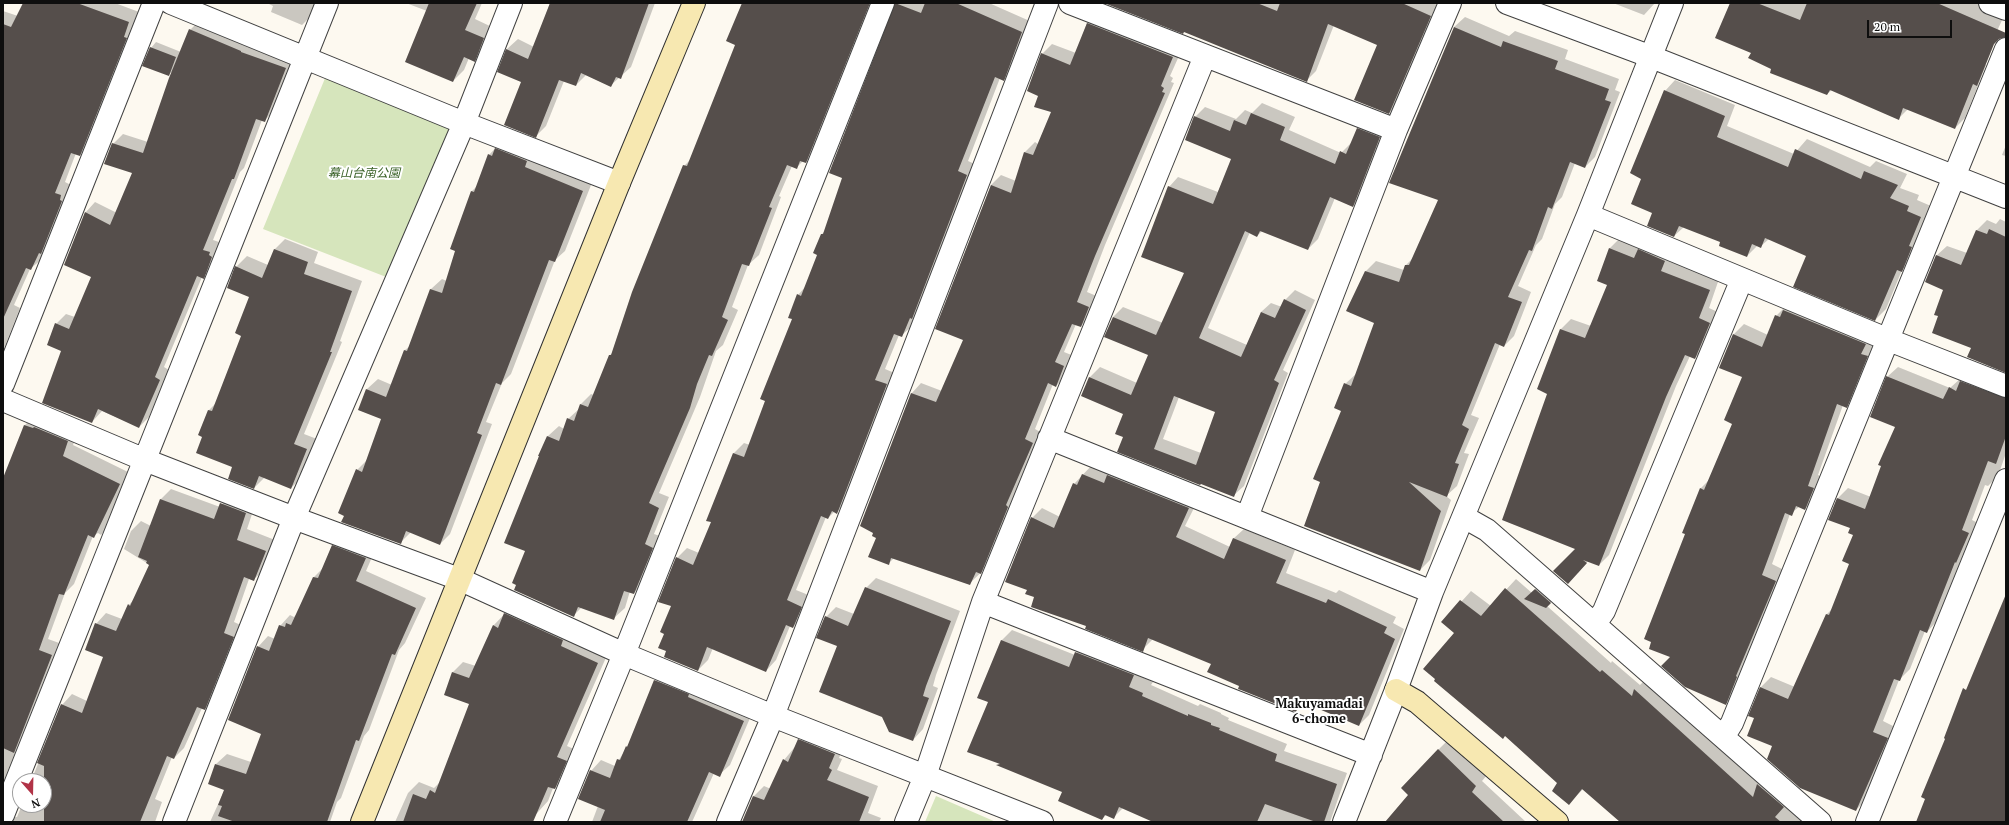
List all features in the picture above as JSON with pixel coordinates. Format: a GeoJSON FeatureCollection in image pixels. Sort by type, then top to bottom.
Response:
{"type":"FeatureCollection","features":[{"type":"Feature","properties":{"kind":"street"},"geometry":{"type":"LineString","coordinates":[[3,384],[154,3]]}},
{"type":"Feature","properties":{"kind":"street"},"geometry":{"type":"LineString","coordinates":[[171,3],[464,123],[619,183]]}},
{"type":"Feature","properties":{"kind":"street"},"geometry":{"type":"LineString","coordinates":[[3,815],[306,59],[327,3]]}},
{"type":"Feature","properties":{"kind":"street"},"geometry":{"type":"LineString","coordinates":[[174,822],[294,518],[464,123],[511,3]]}},
{"type":"Feature","properties":{"kind":"street"},"geometry":{"type":"LineString","coordinates":[[362,822],[619,183],[694,3]]}},
{"type":"Feature","properties":{"kind":"street"},"geometry":{"type":"LineString","coordinates":[[555,822],[624,654],[883,3]]}},
{"type":"Feature","properties":{"kind":"street"},"geometry":{"type":"LineString","coordinates":[[728,822],[773,716],[1047,3]]}},
{"type":"Feature","properties":{"kind":"street"},"geometry":{"type":"LineString","coordinates":[[1070,3],[1396,130]]}},
{"type":"Feature","properties":{"kind":"street"},"geometry":{"type":"LineString","coordinates":[[1247,517],[1396,130],[1450,3]]}},
{"type":"Feature","properties":{"kind":"street"},"geometry":{"type":"LineString","coordinates":[[1508,3],[1650,56],[2006,197]]}},
{"type":"Feature","properties":{"kind":"street"},"geometry":{"type":"LineString","coordinates":[[1344,822],[1396,690],[1432,592],[1588,215],[1672,3]]}},
{"type":"Feature","properties":{"kind":"street"},"geometry":{"type":"LineString","coordinates":[[1990,3],[2006,9]]}},
{"type":"Feature","properties":{"kind":"street"},"geometry":{"type":"LineString","coordinates":[[1724,736],[1732,723],[2006,49]]}},
{"type":"Feature","properties":{"kind":"street"},"geometry":{"type":"LineString","coordinates":[[906,822],[925,776],[983,602],[1205,56]]}},
{"type":"Feature","properties":{"kind":"street"},"geometry":{"type":"LineString","coordinates":[[1588,215],[1888,340],[2006,386]]}},
{"type":"Feature","properties":{"kind":"street"},"geometry":{"type":"LineString","coordinates":[[1595,624],[1604,611],[1742,279]]}},
{"type":"Feature","properties":{"kind":"street"},"geometry":{"type":"LineString","coordinates":[[3,400],[145,460],[294,518],[459,579],[624,654],[773,716],[1042,822]]}},
{"type":"Feature","properties":{"kind":"street"},"geometry":{"type":"LineString","coordinates":[[1049,438],[1432,592]]}},
{"type":"Feature","properties":{"kind":"street"},"geometry":{"type":"LineString","coordinates":[[1867,822],[2006,480]]}},
{"type":"Feature","properties":{"kind":"street"},"geometry":{"type":"LineString","coordinates":[[1464,517],[1487,530],[1724,736],[1820,822]]}},
{"type":"Feature","properties":{"kind":"street"},"geometry":{"type":"LineString","coordinates":[[983,602],[1370,755]]}},
{"type":"Feature","properties":{"kind":"street"},"geometry":{"type":"LineString","coordinates":[[1396,690],[1417,702],[1557,822]]}},
{"type":"Feature","properties":{"kind":"green space","name":"幕山台南公園"},"geometry":{"type":"Polygon","coordinates":[[[328,71],[464,123],[399,282],[263,229],[328,71]]]}},
{"type":"Feature","properties":{"kind":"green space"},"geometry":{"type":"Polygon","coordinates":[[[936,796],[996,822],[925,822],[936,796]]]}},
{"type":"Feature","properties":{"kind":"building"},"geometry":{"type":"Polygon","coordinates":[[[23,3],[77,3],[129,22],[124,37],[127,38],[80,156],[71,153],[55,193],[61,195],[60,200],[62,201],[41,254],[39,253],[31,270],[26,268],[3,319],[3,24],[11,27],[23,3]]]}},
{"type":"Feature","properties":{"kind":"building"},"geometry":{"type":"Polygon","coordinates":[[[429,3],[477,3],[465,30],[484,38],[475,62],[464,57],[453,82],[405,62],[429,3]]]}},
{"type":"Feature","properties":{"kind":"building"},"geometry":{"type":"Polygon","coordinates":[[[550,3],[649,3],[621,79],[616,77],[611,87],[581,73],[576,86],[559,80],[536,138],[504,125],[521,82],[497,72],[506,49],[528,59],[550,3]]]}},
{"type":"Feature","properties":{"kind":"building"},"geometry":{"type":"Polygon","coordinates":[[[742,3],[870,3],[806,163],[800,161],[797,169],[787,165],[769,207],[772,208],[749,266],[742,264],[722,317],[728,320],[712,356],[709,355],[697,384],[690,408],[649,503],[659,508],[645,544],[653,548],[634,594],[624,591],[614,620],[578,607],[574,617],[514,590],[516,585],[512,583],[525,551],[504,543],[547,436],[559,441],[567,418],[574,421],[580,404],[588,407],[609,355],[611,355],[632,292],[683,165],[687,166],[735,45],[726,41],[742,3]]]}},
{"type":"Feature","properties":{"kind":"building"},"geometry":{"type":"Polygon","coordinates":[[[895,3],[921,13],[925,3],[956,3],[1022,32],[1004,81],[995,77],[958,171],[967,175],[912,319],[910,318],[902,337],[894,334],[875,380],[887,384],[837,514],[832,511],[828,519],[821,516],[787,600],[802,607],[793,628],[786,625],[766,672],[707,647],[698,671],[664,657],[666,651],[658,648],[664,634],[660,632],[671,606],[658,602],[676,557],[693,565],[711,522],[706,521],[733,453],[744,457],[765,401],[760,399],[792,319],[788,318],[797,294],[801,296],[817,255],[813,253],[821,234],[823,234],[842,178],[829,173],[895,3]]]}},
{"type":"Feature","properties":{"kind":"building"},"geometry":{"type":"Polygon","coordinates":[[[1104,3],[1257,3],[1277,11],[1280,3],[1402,3],[1431,16],[1389,114],[1354,100],[1377,45],[1328,24],[1307,82],[1184,32],[1183,34],[1104,3]]]}},
{"type":"Feature","properties":{"kind":"building"},"geometry":{"type":"Polygon","coordinates":[[[1730,3],[1757,3],[1800,20],[1807,3],[1937,3],[2006,33],[2006,37],[1999,39],[1994,44],[1977,86],[1973,84],[1955,129],[1903,108],[1899,120],[1830,90],[1827,95],[1770,73],[1771,69],[1748,58],[1751,53],[1715,38],[1730,3]]]}},
{"type":"Feature","properties":{"kind":"building"},"geometry":{"type":"Polygon","coordinates":[[[1087,23],[1173,57],[1161,86],[1164,88],[1162,92],[1165,93],[1095,256],[1077,302],[1089,307],[1081,327],[1072,324],[1055,362],[1064,366],[1056,387],[1048,383],[1025,439],[1033,443],[1006,505],[1008,507],[981,574],[976,572],[970,585],[891,558],[889,565],[868,557],[876,538],[872,536],[873,533],[860,526],[911,393],[936,402],[963,340],[935,329],[991,185],[1011,193],[1024,152],[1033,155],[1051,112],[1034,107],[1038,96],[1027,91],[1041,53],[1070,65],[1087,23]]]}},
{"type":"Feature","properties":{"kind":"building"},"geometry":{"type":"Polygon","coordinates":[[[1454,27],[1501,47],[1503,41],[1558,61],[1555,69],[1609,89],[1605,100],[1611,102],[1585,168],[1570,162],[1552,209],[1548,207],[1532,251],[1529,250],[1508,297],[1522,302],[1504,347],[1495,343],[1462,425],[1469,429],[1455,463],[1459,464],[1447,497],[1409,482],[1441,511],[1420,571],[1304,526],[1320,482],[1313,479],[1341,411],[1334,408],[1344,383],[1351,386],[1374,323],[1346,311],[1365,271],[1399,282],[1405,265],[1409,265],[1438,200],[1389,183],[1454,27]]]}},
{"type":"Feature","properties":{"kind":"building"},"geometry":{"type":"Polygon","coordinates":[[[189,29],[241,52],[286,68],[265,122],[256,119],[234,179],[232,179],[203,250],[210,252],[209,255],[212,257],[204,279],[197,276],[155,377],[160,380],[139,428],[98,409],[92,423],[42,403],[61,351],[47,345],[55,323],[69,329],[91,277],[64,265],[85,212],[110,225],[132,173],[104,164],[112,143],[143,153],[169,78],[189,29]]]}},
{"type":"Feature","properties":{"kind":"building"},"geometry":{"type":"Polygon","coordinates":[[[150,47],[176,57],[169,76],[142,66],[150,47]]]}},
{"type":"Feature","properties":{"kind":"building"},"geometry":{"type":"Polygon","coordinates":[[[1664,90],[1725,116],[1717,137],[1788,167],[1795,149],[1861,179],[1864,171],[1898,185],[1890,198],[1909,206],[1907,211],[1921,217],[1909,246],[1912,247],[1902,272],[1897,270],[1875,321],[1793,287],[1806,256],[1765,238],[1761,248],[1752,244],[1747,257],[1719,246],[1720,242],[1679,226],[1674,237],[1647,226],[1652,213],[1631,204],[1641,179],[1630,173],[1664,90]]]}},
{"type":"Feature","properties":{"kind":"building"},"geometry":{"type":"Polygon","coordinates":[[[1251,113],[1285,127],[1280,140],[1335,164],[1340,151],[1346,154],[1357,128],[1380,137],[1353,207],[1330,197],[1308,250],[1260,231],[1257,237],[1245,231],[1199,338],[1241,357],[1261,312],[1275,318],[1284,299],[1306,310],[1274,380],[1279,383],[1234,497],[1117,452],[1123,437],[1115,434],[1123,414],[1081,396],[1089,377],[1131,395],[1148,355],[1104,337],[1113,317],[1156,335],[1184,273],[1141,257],[1168,186],[1213,204],[1231,159],[1185,140],[1194,116],[1230,131],[1234,120],[1246,125],[1251,113]],[[1174,396],[1154,449],[1196,465],[1215,412],[1174,396]]]}},
{"type":"Feature","properties":{"kind":"building"},"geometry":{"type":"Polygon","coordinates":[[[495,148],[527,161],[525,167],[583,191],[555,262],[549,260],[501,385],[496,383],[477,433],[482,435],[440,545],[406,531],[401,544],[341,522],[344,516],[338,513],[356,469],[362,472],[381,419],[358,410],[366,389],[386,397],[404,350],[407,351],[430,289],[442,293],[455,251],[450,249],[471,191],[474,192],[488,154],[492,156],[495,148]]]}},
{"type":"Feature","properties":{"kind":"building"},"geometry":{"type":"Polygon","coordinates":[[[1989,229],[2006,237],[2006,373],[1967,357],[1971,348],[1932,333],[1938,316],[1934,315],[1943,290],[1925,282],[1936,255],[1961,265],[1976,230],[1987,234],[1989,229]]]}},
{"type":"Feature","properties":{"kind":"building"},"geometry":{"type":"Polygon","coordinates":[[[1609,248],[1634,258],[1638,249],[1665,261],[1661,271],[1710,290],[1699,318],[1710,323],[1695,359],[1685,355],[1666,397],[1599,566],[1583,560],[1587,563],[1568,584],[1553,571],[1575,549],[1502,520],[1547,394],[1537,389],[1560,329],[1585,338],[1607,285],[1597,281],[1609,248]]]}},
{"type":"Feature","properties":{"kind":"building"},"geometry":{"type":"Polygon","coordinates":[[[274,249],[308,262],[304,274],[352,291],[330,352],[332,352],[294,444],[307,449],[291,489],[259,476],[254,489],[228,479],[232,467],[196,453],[202,437],[198,435],[208,410],[212,411],[241,336],[235,333],[249,297],[227,288],[235,266],[262,278],[274,249]]]}},
{"type":"Feature","properties":{"kind":"building"},"geometry":{"type":"Polygon","coordinates":[[[1783,310],[1866,344],[1861,354],[1868,356],[1847,408],[1837,404],[1808,486],[1814,488],[1805,510],[1796,506],[1792,516],[1785,513],[1762,575],[1776,581],[1736,676],[1737,677],[1726,705],[1685,687],[1661,666],[1670,657],[1649,649],[1651,642],[1644,639],[1685,534],[1682,533],[1700,488],[1704,490],[1732,424],[1724,420],[1742,377],[1719,368],[1733,334],[1762,347],[1775,315],[1780,317],[1783,310]]]}},
{"type":"Feature","properties":{"kind":"building"},"geometry":{"type":"Polygon","coordinates":[[[1886,376],[1943,399],[1949,387],[1956,391],[1960,381],[2006,398],[2006,436],[1996,464],[1988,461],[1962,530],[1969,533],[1956,563],[1955,562],[1927,633],[1920,630],[1900,681],[1894,679],[1873,732],[1888,738],[1856,811],[1800,788],[1767,759],[1772,746],[1747,736],[1754,718],[1748,716],[1760,687],[1788,699],[1826,614],[1829,615],[1849,564],[1842,561],[1853,535],[1848,533],[1850,528],[1828,520],[1837,498],[1865,509],[1881,466],[1878,465],[1895,427],[1870,417],[1886,376]]]}},
{"type":"Feature","properties":{"kind":"building"},"geometry":{"type":"Polygon","coordinates":[[[24,425],[34,427],[68,441],[63,456],[120,484],[94,538],[88,535],[64,595],[59,594],[39,650],[52,655],[14,753],[3,748],[3,478],[24,425]]]}},
{"type":"Feature","properties":{"kind":"building"},"geometry":{"type":"Polygon","coordinates":[[[1082,474],[1104,483],[1107,475],[1189,508],[1176,537],[1224,559],[1233,538],[1286,560],[1276,583],[1326,603],[1328,599],[1387,627],[1384,633],[1395,639],[1359,726],[1300,701],[1296,712],[1238,689],[1239,686],[1207,672],[1211,664],[1148,638],[1143,652],[1085,629],[1086,626],[1031,607],[1034,597],[1025,594],[1027,590],[1005,582],[1031,517],[1054,528],[1073,483],[1077,485],[1082,474]]]}},
{"type":"Feature","properties":{"kind":"building"},"geometry":{"type":"Polygon","coordinates":[[[160,499],[214,519],[220,503],[246,513],[237,540],[266,551],[254,581],[244,577],[224,633],[234,637],[205,710],[197,707],[174,759],[167,756],[140,822],[44,822],[44,813],[52,813],[52,773],[44,773],[44,766],[37,763],[61,704],[82,713],[103,657],[85,650],[95,623],[116,631],[128,604],[130,606],[149,565],[146,563],[147,561],[138,557],[160,499]]]}},
{"type":"Feature","properties":{"kind":"building"},"geometry":{"type":"Polygon","coordinates":[[[332,545],[366,558],[356,581],[416,608],[395,655],[392,654],[359,741],[356,740],[327,822],[235,822],[218,816],[222,806],[218,805],[224,790],[208,784],[215,764],[246,774],[261,734],[228,720],[257,646],[269,651],[279,625],[285,627],[286,623],[291,625],[313,577],[318,578],[332,545]]]}},
{"type":"Feature","properties":{"kind":"building"},"geometry":{"type":"Polygon","coordinates":[[[865,587],[951,621],[926,686],[923,696],[929,698],[913,741],[889,732],[882,717],[819,692],[837,646],[816,638],[825,616],[848,626],[865,587]]]}},
{"type":"Feature","properties":{"kind":"building"},"geometry":{"type":"Polygon","coordinates":[[[1505,588],[1600,672],[1602,670],[1632,696],[1634,689],[1753,797],[1757,784],[1784,807],[1775,817],[1781,822],[1620,822],[1582,789],[1569,805],[1552,791],[1557,783],[1505,736],[1503,739],[1434,681],[1435,679],[1423,669],[1454,633],[1441,622],[1460,600],[1481,616],[1505,588]]]}},
{"type":"Feature","properties":{"kind":"building"},"geometry":{"type":"Polygon","coordinates":[[[1535,589],[1551,603],[1546,608],[1524,599],[1535,589]]]}},
{"type":"Feature","properties":{"kind":"building"},"geometry":{"type":"Polygon","coordinates":[[[2006,594],[2006,822],[1916,822],[1925,799],[1921,797],[1945,739],[1944,738],[1963,688],[1966,690],[2006,594]]]}},
{"type":"Feature","properties":{"kind":"building"},"geometry":{"type":"Polygon","coordinates":[[[504,613],[563,640],[561,646],[598,663],[557,757],[567,761],[555,789],[548,787],[533,822],[403,822],[413,794],[426,799],[430,790],[435,793],[469,704],[444,695],[452,672],[469,678],[493,625],[498,628],[504,613]]]}},
{"type":"Feature","properties":{"kind":"building"},"geometry":{"type":"Polygon","coordinates":[[[1001,640],[1069,667],[1075,652],[1134,675],[1129,687],[1143,693],[1142,696],[1188,716],[1188,714],[1211,723],[1211,725],[1220,728],[1219,730],[1277,754],[1275,761],[1337,784],[1324,822],[1316,822],[1265,804],[1257,822],[1153,822],[1119,807],[1114,819],[1105,815],[1102,820],[1058,801],[1062,792],[996,765],[1000,764],[967,752],[988,702],[977,698],[1001,640]]]}},
{"type":"Feature","properties":{"kind":"building"},"geometry":{"type":"Polygon","coordinates":[[[654,680],[689,694],[688,697],[744,721],[720,777],[709,772],[687,822],[600,822],[605,810],[578,799],[590,770],[610,778],[617,759],[620,760],[626,746],[627,747],[654,680]]]}},
{"type":"Feature","properties":{"kind":"building"},"geometry":{"type":"Polygon","coordinates":[[[798,739],[835,754],[829,768],[832,770],[827,780],[869,797],[859,822],[742,822],[753,796],[764,800],[783,759],[788,762],[798,739]]]}},
{"type":"Feature","properties":{"kind":"building"},"geometry":{"type":"Polygon","coordinates":[[[1438,749],[1476,786],[1472,792],[1504,822],[1385,822],[1408,795],[1401,788],[1438,749]]]}},
{"type":"Feature","properties":{"kind":"district","name":"Makuyamadai 6-chome"},"geometry":{"type":"Point","coordinates":[1319,712]}}]}
